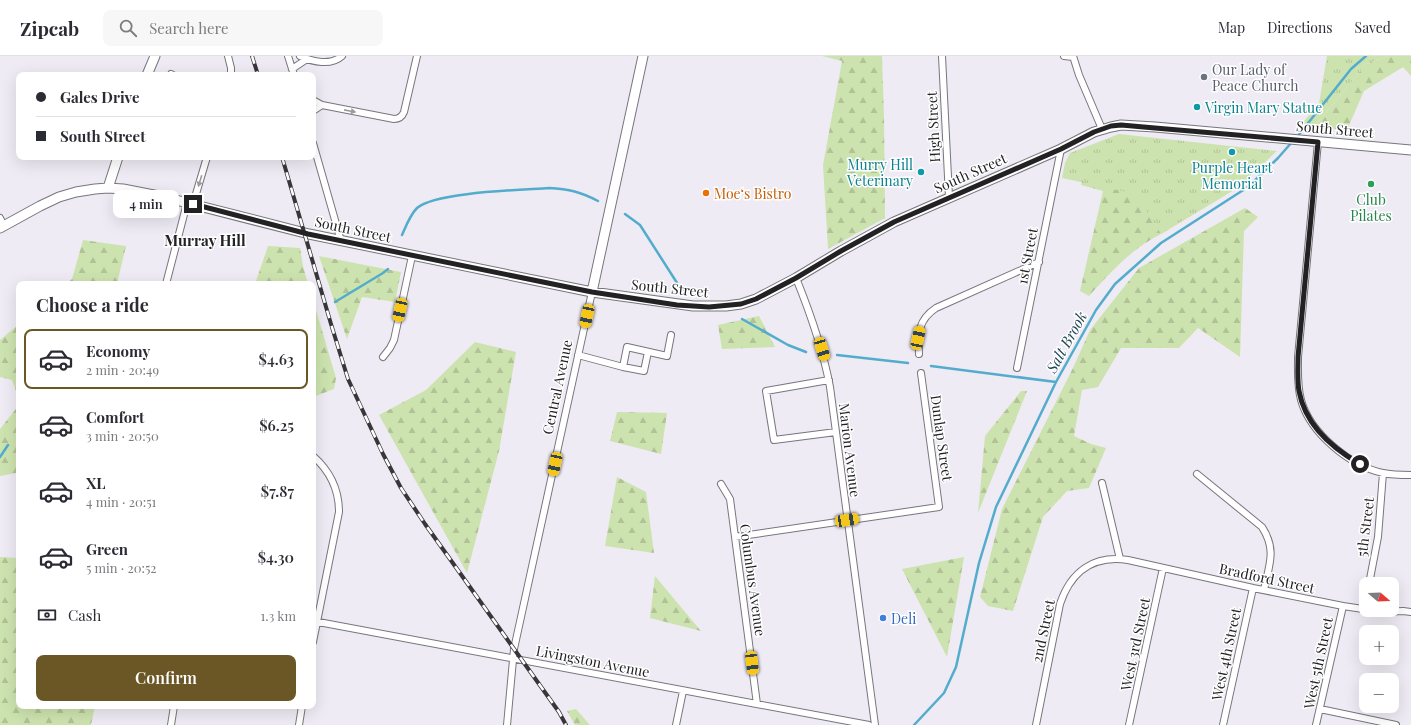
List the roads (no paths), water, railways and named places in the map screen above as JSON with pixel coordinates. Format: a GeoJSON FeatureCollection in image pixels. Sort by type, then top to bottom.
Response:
{"type":"FeatureCollection","features":[{"type":"Feature","properties":{"kind":"street"},"geometry":{"type":"LineString","coordinates":[[148,72],[154,56]]}},
{"type":"Feature","properties":{"kind":"street"},"geometry":{"type":"LineString","coordinates":[[228,56],[231,72]]}},
{"type":"Feature","properties":{"kind":"street"},"geometry":{"type":"LineString","coordinates":[[288,56],[293,72]]}},
{"type":"Feature","properties":{"kind":"street"},"geometry":{"type":"LineString","coordinates":[[293,72],[304,57],[332,62],[342,56]]}},
{"type":"Feature","properties":{"kind":"street"},"geometry":{"type":"LineString","coordinates":[[316,102],[322,105],[394,120],[397,119],[403,115],[404,112],[417,56]]}},
{"type":"Feature","properties":{"kind":"street","name":"Central Avenue"},"geometry":{"type":"LineString","coordinates":[[507,725],[514,649],[643,56]]}},
{"type":"Feature","properties":{"kind":"street","name":"High Street"},"geometry":{"type":"LineString","coordinates":[[942,56],[949,198]]}},
{"type":"Feature","properties":{"kind":"street"},"geometry":{"type":"LineString","coordinates":[[1064,56],[1073,57],[1102,129]]}},
{"type":"Feature","properties":{"kind":"street"},"geometry":{"type":"LineString","coordinates":[[316,109],[322,105]]}},
{"type":"Feature","properties":{"kind":"street","name":"South Street"},"geometry":{"type":"LineString","coordinates":[[1,224],[59,197],[76,192],[108,188],[123,189],[144,192],[302,232],[412,256],[592,292],[677,305],[709,307],[741,304],[756,299],[894,222],[1061,149],[1102,129],[1121,125],[1411,150]]}},
{"type":"Feature","properties":{"kind":"street"},"geometry":{"type":"LineString","coordinates":[[1315,142],[1298,357],[1299,390],[1302,401],[1309,418],[1330,443],[1339,451],[1360,464],[1383,473],[1411,475]]}},
{"type":"Feature","properties":{"kind":"street","name":"1st Street"},"geometry":{"type":"LineString","coordinates":[[1017,368],[1061,149]]}},
{"type":"Feature","properties":{"kind":"street"},"geometry":{"type":"LineString","coordinates":[[316,154],[341,241]]}},
{"type":"Feature","properties":{"kind":"street"},"geometry":{"type":"LineString","coordinates":[[108,188],[117,160]]}},
{"type":"Feature","properties":{"kind":"street"},"geometry":{"type":"LineString","coordinates":[[167,281],[190,204],[206,160]]}},
{"type":"Feature","properties":{"kind":"street"},"geometry":{"type":"LineString","coordinates":[[383,357],[394,340],[412,256]]}},
{"type":"Feature","properties":{"kind":"street"},"geometry":{"type":"LineString","coordinates":[[919,354],[918,338],[921,324],[928,313],[936,308],[1039,262]]}},
{"type":"Feature","properties":{"kind":"street","name":"Marion Avenue"},"geometry":{"type":"LineString","coordinates":[[796,278],[818,334],[829,380],[875,725]]}},
{"type":"Feature","properties":{"kind":"street"},"geometry":{"type":"LineString","coordinates":[[623,367],[627,347],[668,356],[671,335]]}},
{"type":"Feature","properties":{"kind":"street"},"geometry":{"type":"LineString","coordinates":[[578,355],[644,371],[648,352]]}},
{"type":"Feature","properties":{"kind":"street","name":"Dunlap Street"},"geometry":{"type":"LineString","coordinates":[[847,520],[939,507],[921,373]]}},
{"type":"Feature","properties":{"kind":"street"},"geometry":{"type":"LineString","coordinates":[[829,380],[766,391],[774,440],[836,432]]}},
{"type":"Feature","properties":{"kind":"street"},"geometry":{"type":"LineString","coordinates":[[316,459],[331,478],[339,505],[338,519],[316,618]]}},
{"type":"Feature","properties":{"kind":"street","name":"5th Street"},"geometry":{"type":"LineString","coordinates":[[1370,577],[1378,537],[1383,473]]}},
{"type":"Feature","properties":{"kind":"street"},"geometry":{"type":"LineString","coordinates":[[1197,474],[1262,527],[1271,546],[1264,590]]}},
{"type":"Feature","properties":{"kind":"street"},"geometry":{"type":"LineString","coordinates":[[1102,483],[1120,559]]}},
{"type":"Feature","properties":{"kind":"street","name":"Columbus Avenue"},"geometry":{"type":"LineString","coordinates":[[721,484],[730,499],[757,704]]}},
{"type":"Feature","properties":{"kind":"street"},"geometry":{"type":"LineString","coordinates":[[735,537],[847,520]]}},
{"type":"Feature","properties":{"kind":"street","name":"Bradford Street"},"geometry":{"type":"LineString","coordinates":[[1120,559],[1359,609]]}},
{"type":"Feature","properties":{"kind":"street","name":"2nd Street"},"geometry":{"type":"LineString","coordinates":[[1036,725],[1060,604],[1064,592],[1070,582],[1083,569],[1093,563],[1105,560],[1120,559]]}},
{"type":"Feature","properties":{"kind":"street","name":"West 3rd Street"},"geometry":{"type":"LineString","coordinates":[[1129,725],[1163,568]]}},
{"type":"Feature","properties":{"kind":"street","name":"West 4th Street"},"geometry":{"type":"LineString","coordinates":[[1223,725],[1253,588]]}},
{"type":"Feature","properties":{"kind":"street","name":"West 5th Street"},"geometry":{"type":"LineString","coordinates":[[1316,725],[1343,606]]}},
{"type":"Feature","properties":{"kind":"street","name":"Bradford Street"},"geometry":{"type":"LineString","coordinates":[[1399,611],[1411,612]]}},
{"type":"Feature","properties":{"kind":"street","name":"Livingston Avenue"},"geometry":{"type":"LineString","coordinates":[[316,622],[869,725]]}},
{"type":"Feature","properties":{"kind":"street"},"geometry":{"type":"LineString","coordinates":[[676,725],[683,690]]}},
{"type":"Feature","properties":{"kind":"street"},"geometry":{"type":"LineString","coordinates":[[171,725],[174,709]]}},
{"type":"Feature","properties":{"kind":"street"},"geometry":{"type":"LineString","coordinates":[[299,725],[302,709]]}},
{"type":"Feature","properties":{"kind":"street"},"geometry":{"type":"LineString","coordinates":[[1320,709],[1396,725]]}},
{"type":"Feature","properties":{"kind":"waterway","name":"Salt Brook"},"geometry":{"type":"LineString","coordinates":[[1297,137],[1351,69],[1366,56]]}},
{"type":"Feature","properties":{"kind":"waterway","name":"Salt Brook"},"geometry":{"type":"LineString","coordinates":[[914,725],[944,693],[956,667],[979,563],[996,507],[1056,382],[1096,310],[1115,284],[1161,243],[1248,187],[1292,142]]}},
{"type":"Feature","properties":{"kind":"waterway"},"geometry":{"type":"LineString","coordinates":[[402,235],[410,217],[417,208],[441,198],[500,191],[549,188],[575,192],[586,195],[598,201]]}},
{"type":"Feature","properties":{"kind":"waterway"},"geometry":{"type":"LineString","coordinates":[[625,214],[640,225],[679,286],[684,290]]}},
{"type":"Feature","properties":{"kind":"waterway"},"geometry":{"type":"LineString","coordinates":[[335,302],[388,269]]}},
{"type":"Feature","properties":{"kind":"waterway"},"geometry":{"type":"LineString","coordinates":[[742,319],[788,345],[806,352]]}},
{"type":"Feature","properties":{"kind":"waterway"},"geometry":{"type":"LineString","coordinates":[[837,355],[908,363]]}},
{"type":"Feature","properties":{"kind":"waterway"},"geometry":{"type":"LineString","coordinates":[[931,366],[1056,382]]}},
{"type":"Feature","properties":{"kind":"waterway"},"geometry":{"type":"LineString","coordinates":[[0,457],[8,445]]}},
{"type":"Feature","properties":{"kind":"railway"},"geometry":{"type":"LineString","coordinates":[[252,56],[257,72]]}},
{"type":"Feature","properties":{"kind":"railway"},"geometry":{"type":"LineString","coordinates":[[283,160],[348,379],[383,454],[401,488],[425,524],[559,712],[566,725]]}},
{"type":"Feature","properties":{"kind":"place","name":"Our Lady of Peace Church"},"geometry":{"type":"Point","coordinates":[1204,77]}},
{"type":"Feature","properties":{"kind":"place","name":"Virgin Mary Statue"},"geometry":{"type":"Point","coordinates":[1197,107]}},
{"type":"Feature","properties":{"kind":"place","name":"Purple Heart Memorial"},"geometry":{"type":"Point","coordinates":[1232,152]}},
{"type":"Feature","properties":{"kind":"place","name":"Murry Hill Veterinary"},"geometry":{"type":"Point","coordinates":[921,172]}},
{"type":"Feature","properties":{"kind":"place","name":"Club Pilates"},"geometry":{"type":"Point","coordinates":[1371,184]}},
{"type":"Feature","properties":{"kind":"place","name":"Moe‘s Bistro"},"geometry":{"type":"Point","coordinates":[706,193]}},
{"type":"Feature","properties":{"kind":"place","name":"Deli"},"geometry":{"type":"Point","coordinates":[883,618]}},
{"type":"Feature","properties":{"kind":"district","name":"Murray Hill"},"geometry":{"type":"Point","coordinates":[205,240]}}]}
